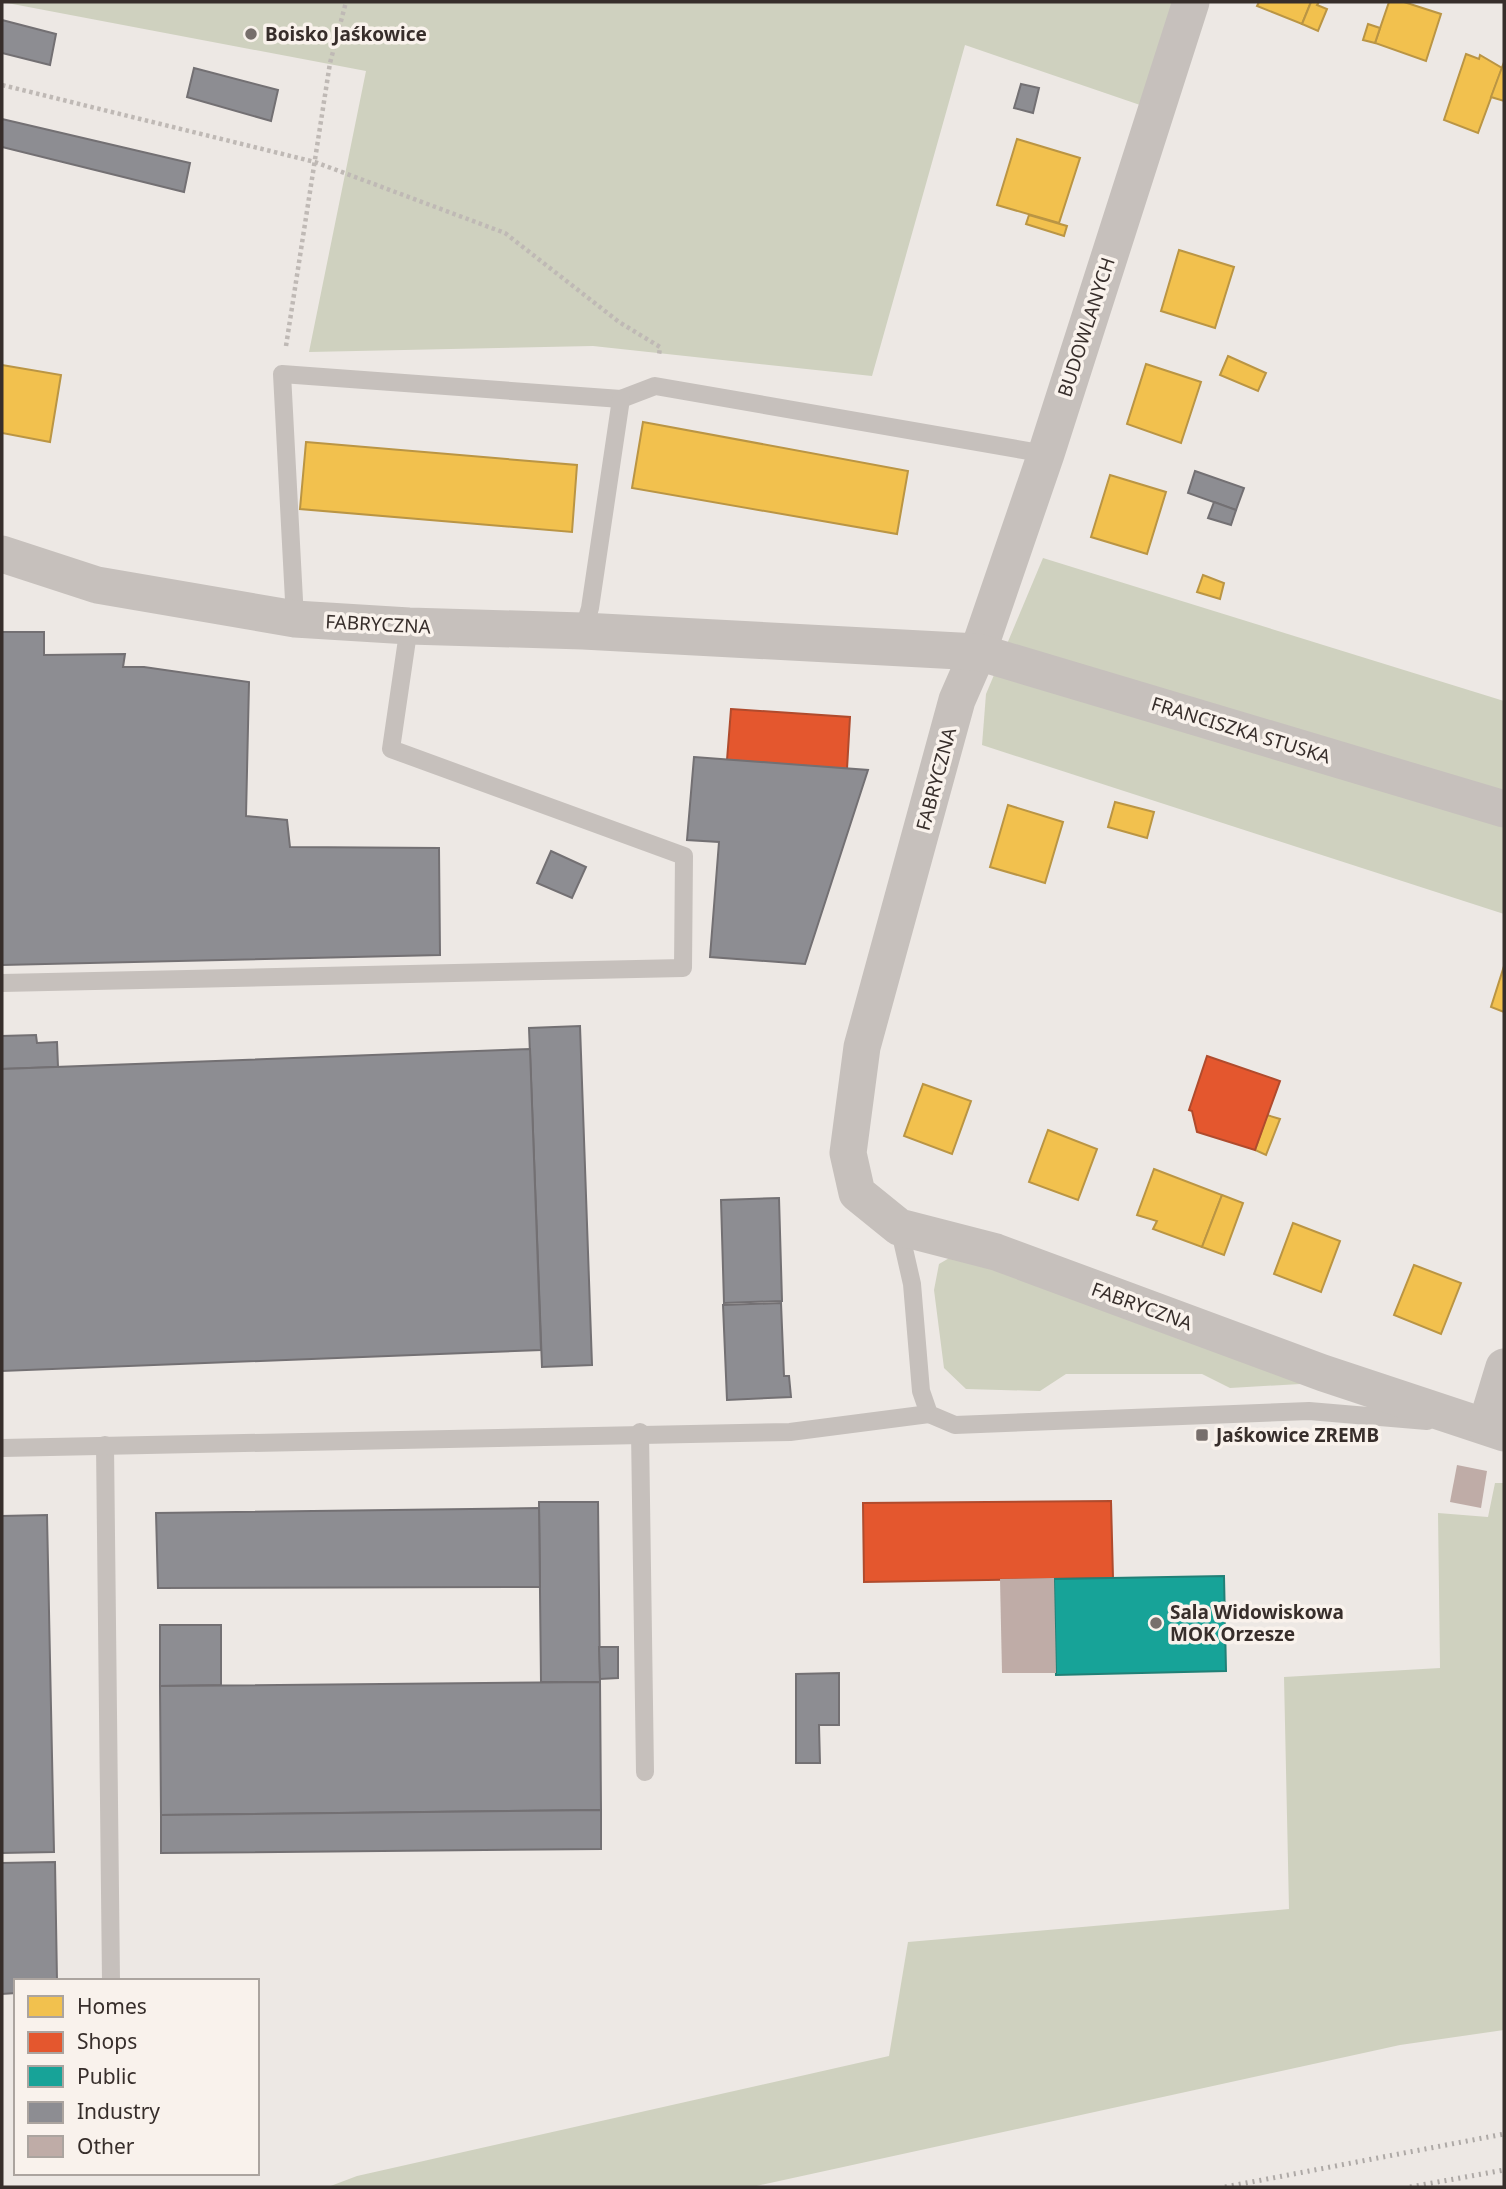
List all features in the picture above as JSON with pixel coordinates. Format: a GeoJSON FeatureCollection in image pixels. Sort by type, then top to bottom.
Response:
{"type":"FeatureCollection","features":[{"type":"Feature","properties":{"kind":"street","name":"BUDOWLANYCH"},"geometry":{"type":"LineString","coordinates":[[978,652],[1046,454],[1191,2]]}},
{"type":"Feature","properties":{"kind":"street","name":"FABRYCZNA"},"geometry":{"type":"LineString","coordinates":[[2,555],[97,585],[295,620],[583,631],[978,652],[957,701],[862,1047],[848,1153],[857,1193],[899,1227],[996,1252],[1323,1373],[1495,1429]]}},
{"type":"Feature","properties":{"kind":"street","name":"FRANCISZKA STUSKA"},"geometry":{"type":"LineString","coordinates":[[978,652],[1504,809]]}},
{"type":"Feature","properties":{"kind":"street"},"geometry":{"type":"LineString","coordinates":[[1495,1429],[1504,1367]]}},
{"type":"Feature","properties":{"kind":"lane"},"geometry":{"type":"LineString","coordinates":[[295,620],[282,374],[621,399],[655,386],[1046,454]]}},
{"type":"Feature","properties":{"kind":"lane"},"geometry":{"type":"LineString","coordinates":[[583,631],[590,608],[621,399]]}},
{"type":"Feature","properties":{"kind":"lane"},"geometry":{"type":"LineString","coordinates":[[2,982],[683,968],[684,856],[391,749],[409,626]]}},
{"type":"Feature","properties":{"kind":"lane"},"geometry":{"type":"LineString","coordinates":[[899,1227],[912,1284],[921,1391],[929,1414]]}},
{"type":"Feature","properties":{"kind":"lane"},"geometry":{"type":"LineString","coordinates":[[2,1448],[640,1432],[790,1432],[929,1414],[955,1425],[1309,1411],[1495,1429]]}},
{"type":"Feature","properties":{"kind":"lane"},"geometry":{"type":"LineString","coordinates":[[640,1432],[645,1772]]}},
{"type":"Feature","properties":{"kind":"lane"},"geometry":{"type":"LineString","coordinates":[[104,1446],[111,1979]]}},
{"type":"Feature","properties":{"kind":"path"},"geometry":{"type":"LineString","coordinates":[[282,374],[330,64],[346,2]]}},
{"type":"Feature","properties":{"kind":"path"},"geometry":{"type":"LineString","coordinates":[[2,85],[315,162],[505,233],[619,322],[660,347],[655,386]]}},
{"type":"Feature","properties":{"kind":"green space"},"geometry":{"type":"Polygon","coordinates":[[[2,2],[1177,2],[1143,106],[965,45],[872,376],[593,346],[309,352],[366,71],[2,2]]]}},
{"type":"Feature","properties":{"kind":"green space"},"geometry":{"type":"Polygon","coordinates":[[[1043,558],[1504,701],[1504,914],[982,745],[986,694],[1043,558]]]}},
{"type":"Feature","properties":{"kind":"green space"},"geometry":{"type":"Polygon","coordinates":[[[967,1254],[1318,1383],[1230,1388],[1202,1374],[1066,1374],[1040,1391],[966,1389],[944,1368],[934,1290],[939,1264],[951,1257],[967,1254]]]}},
{"type":"Feature","properties":{"kind":"green space"},"geometry":{"type":"Polygon","coordinates":[[[1495,1483],[1504,1483],[1504,2030],[1400,2045],[752,2187],[328,2187],[357,2176],[889,2056],[908,1942],[1289,1909],[1284,1677],[1440,1668],[1438,1513],[1488,1517],[1495,1483]]]}},
{"type":"Feature","properties":{"kind":"building: Homes"},"geometry":{"type":"Polygon","coordinates":[[[1259,2],[1311,2],[1302,24],[1257,6],[1259,2]]]}},
{"type":"Feature","properties":{"kind":"building: Homes"},"geometry":{"type":"Polygon","coordinates":[[[1311,2],[1319,2],[1317,5],[1327,9],[1318,31],[1302,24],[1311,2]]]}},
{"type":"Feature","properties":{"kind":"building: Homes"},"geometry":{"type":"Polygon","coordinates":[[[1389,2],[1404,2],[1441,14],[1426,61],[1375,43],[1389,2]]]}},
{"type":"Feature","properties":{"kind":"building: Homes"},"geometry":{"type":"Polygon","coordinates":[[[1368,24],[1380,28],[1375,43],[1363,40],[1368,24]]]}},
{"type":"Feature","properties":{"kind":"building: Homes"},"geometry":{"type":"Polygon","coordinates":[[[1466,54],[1479,59],[1480,55],[1502,68],[1478,133],[1444,120],[1466,54]]]}},
{"type":"Feature","properties":{"kind":"building: Homes"},"geometry":{"type":"Polygon","coordinates":[[[1504,62],[1504,101],[1491,97],[1504,62]]]}},
{"type":"Feature","properties":{"kind":"building: Homes"},"geometry":{"type":"Polygon","coordinates":[[[1017,139],[1080,158],[1059,223],[997,205],[1017,139]]]}},
{"type":"Feature","properties":{"kind":"building: Homes"},"geometry":{"type":"Polygon","coordinates":[[[1029,215],[1067,226],[1064,236],[1026,224],[1029,215]]]}},
{"type":"Feature","properties":{"kind":"building: Homes"},"geometry":{"type":"Polygon","coordinates":[[[1179,250],[1234,267],[1215,328],[1161,311],[1179,250]]]}},
{"type":"Feature","properties":{"kind":"building: Homes"},"geometry":{"type":"Polygon","coordinates":[[[1228,356],[1266,373],[1258,391],[1220,375],[1228,356]]]}},
{"type":"Feature","properties":{"kind":"building: Homes"},"geometry":{"type":"Polygon","coordinates":[[[1146,364],[1201,382],[1181,443],[1127,424],[1146,364]]]}},
{"type":"Feature","properties":{"kind":"building: Homes"},"geometry":{"type":"Polygon","coordinates":[[[2,365],[61,375],[50,442],[2,433],[2,365]]]}},
{"type":"Feature","properties":{"kind":"building: Homes"},"geometry":{"type":"Polygon","coordinates":[[[643,422],[908,471],[897,534],[632,488],[643,422]]]}},
{"type":"Feature","properties":{"kind":"building: Homes"},"geometry":{"type":"Polygon","coordinates":[[[306,442],[577,465],[572,532],[300,509],[306,442]]]}},
{"type":"Feature","properties":{"kind":"building: Homes"},"geometry":{"type":"Polygon","coordinates":[[[1110,475],[1166,492],[1147,554],[1091,537],[1110,475]]]}},
{"type":"Feature","properties":{"kind":"building: Homes"},"geometry":{"type":"Polygon","coordinates":[[[1203,575],[1224,583],[1220,599],[1197,592],[1203,575]]]}},
{"type":"Feature","properties":{"kind":"building: Homes"},"geometry":{"type":"Polygon","coordinates":[[[1115,802],[1154,812],[1147,838],[1108,827],[1115,802]]]}},
{"type":"Feature","properties":{"kind":"building: Homes"},"geometry":{"type":"Polygon","coordinates":[[[1008,805],[1063,822],[1045,883],[990,867],[1008,805]]]}},
{"type":"Feature","properties":{"kind":"building: Homes"},"geometry":{"type":"Polygon","coordinates":[[[1504,966],[1504,1012],[1491,1007],[1504,966]]]}},
{"type":"Feature","properties":{"kind":"building: Homes"},"geometry":{"type":"Polygon","coordinates":[[[923,1084],[971,1101],[952,1154],[904,1136],[923,1084]]]}},
{"type":"Feature","properties":{"kind":"building: Homes"},"geometry":{"type":"Polygon","coordinates":[[[1267,1115],[1280,1119],[1266,1155],[1255,1150],[1267,1115]]]}},
{"type":"Feature","properties":{"kind":"building: Homes"},"geometry":{"type":"Polygon","coordinates":[[[1048,1130],[1097,1149],[1078,1200],[1029,1182],[1048,1130]]]}},
{"type":"Feature","properties":{"kind":"building: Homes"},"geometry":{"type":"Polygon","coordinates":[[[1154,1169],[1222,1195],[1202,1247],[1153,1229],[1157,1221],[1137,1215],[1154,1169]]]}},
{"type":"Feature","properties":{"kind":"building: Homes"},"geometry":{"type":"Polygon","coordinates":[[[1222,1195],[1243,1203],[1224,1255],[1202,1247],[1222,1195]]]}},
{"type":"Feature","properties":{"kind":"building: Homes"},"geometry":{"type":"Polygon","coordinates":[[[1293,1223],[1340,1241],[1321,1292],[1274,1274],[1293,1223]]]}},
{"type":"Feature","properties":{"kind":"building: Homes"},"geometry":{"type":"Polygon","coordinates":[[[1414,1265],[1461,1283],[1441,1334],[1394,1315],[1414,1265]]]}},
{"type":"Feature","properties":{"kind":"building: Shops"},"geometry":{"type":"Polygon","coordinates":[[[731,709],[850,717],[847,769],[727,760],[731,709]]]}},
{"type":"Feature","properties":{"kind":"building: Shops"},"geometry":{"type":"Polygon","coordinates":[[[1207,1056],[1280,1081],[1255,1150],[1197,1132],[1192,1111],[1189,1110],[1207,1056]]]}},
{"type":"Feature","properties":{"kind":"building: Shops"},"geometry":{"type":"Polygon","coordinates":[[[1111,1501],[1113,1578],[864,1582],[863,1503],[1111,1501]]]}},
{"type":"Feature","properties":{"kind":"building: Public"},"geometry":{"type":"Polygon","coordinates":[[[1224,1576],[1226,1671],[1056,1675],[1054,1579],[1224,1576]]]}},
{"type":"Feature","properties":{"kind":"building: Industry"},"geometry":{"type":"Polygon","coordinates":[[[2,20],[56,34],[50,65],[2,53],[2,20]]]}},
{"type":"Feature","properties":{"kind":"building: Industry"},"geometry":{"type":"Polygon","coordinates":[[[194,68],[278,90],[271,121],[187,97],[194,68]]]}},
{"type":"Feature","properties":{"kind":"building: Industry"},"geometry":{"type":"Polygon","coordinates":[[[1021,84],[1039,88],[1033,113],[1014,108],[1021,84]]]}},
{"type":"Feature","properties":{"kind":"building: Industry"},"geometry":{"type":"Polygon","coordinates":[[[2,119],[190,163],[184,192],[2,147],[2,119]]]}},
{"type":"Feature","properties":{"kind":"building: Industry"},"geometry":{"type":"Polygon","coordinates":[[[1195,471],[1244,488],[1236,510],[1188,493],[1195,471]]]}},
{"type":"Feature","properties":{"kind":"building: Industry"},"geometry":{"type":"Polygon","coordinates":[[[1214,502],[1236,510],[1231,525],[1208,518],[1214,502]]]}},
{"type":"Feature","properties":{"kind":"building: Industry"},"geometry":{"type":"Polygon","coordinates":[[[2,632],[44,632],[44,655],[125,654],[123,667],[144,667],[249,682],[246,816],[287,820],[290,847],[439,848],[440,955],[2,965],[2,632]]]}},
{"type":"Feature","properties":{"kind":"building: Industry"},"geometry":{"type":"Polygon","coordinates":[[[694,757],[868,770],[805,964],[710,957],[719,842],[687,840],[694,757]]]}},
{"type":"Feature","properties":{"kind":"building: Industry"},"geometry":{"type":"Polygon","coordinates":[[[551,851],[586,867],[572,898],[537,883],[551,851]]]}},
{"type":"Feature","properties":{"kind":"building: Industry"},"geometry":{"type":"Polygon","coordinates":[[[580,1026],[592,1365],[542,1367],[529,1028],[580,1026]]]}},
{"type":"Feature","properties":{"kind":"building: Industry"},"geometry":{"type":"Polygon","coordinates":[[[36,1035],[37,1043],[57,1042],[58,1067],[2,1069],[2,1036],[36,1035]]]}},
{"type":"Feature","properties":{"kind":"building: Industry"},"geometry":{"type":"Polygon","coordinates":[[[530,1049],[541,1350],[2,1371],[2,1069],[530,1049]]]}},
{"type":"Feature","properties":{"kind":"building: Industry"},"geometry":{"type":"Polygon","coordinates":[[[779,1198],[782,1301],[724,1303],[721,1200],[779,1198]]]}},
{"type":"Feature","properties":{"kind":"building: Industry"},"geometry":{"type":"Polygon","coordinates":[[[781,1303],[784,1376],[789,1376],[791,1397],[727,1400],[723,1305],[781,1303]]]}},
{"type":"Feature","properties":{"kind":"building: Industry"},"geometry":{"type":"Polygon","coordinates":[[[539,1502],[598,1502],[600,1682],[541,1682],[539,1502]]]}},
{"type":"Feature","properties":{"kind":"building: Industry"},"geometry":{"type":"Polygon","coordinates":[[[539,1508],[540,1587],[158,1588],[156,1513],[539,1508]]]}},
{"type":"Feature","properties":{"kind":"building: Industry"},"geometry":{"type":"Polygon","coordinates":[[[47,1515],[54,1852],[2,1853],[2,1516],[47,1515]]]}},
{"type":"Feature","properties":{"kind":"building: Industry"},"geometry":{"type":"Polygon","coordinates":[[[160,1625],[221,1625],[221,1685],[160,1686],[160,1625]]]}},
{"type":"Feature","properties":{"kind":"building: Industry"},"geometry":{"type":"Polygon","coordinates":[[[599,1647],[618,1647],[618,1678],[600,1679],[599,1647]]]}},
{"type":"Feature","properties":{"kind":"building: Industry"},"geometry":{"type":"Polygon","coordinates":[[[839,1673],[839,1725],[819,1725],[820,1763],[796,1763],[796,1674],[839,1673]]]}},
{"type":"Feature","properties":{"kind":"building: Industry"},"geometry":{"type":"Polygon","coordinates":[[[600,1682],[601,1810],[161,1815],[160,1686],[600,1682]]]}},
{"type":"Feature","properties":{"kind":"building: Industry"},"geometry":{"type":"Polygon","coordinates":[[[601,1810],[601,1849],[161,1853],[161,1815],[601,1810]]]}},
{"type":"Feature","properties":{"kind":"building: Industry"},"geometry":{"type":"Polygon","coordinates":[[[55,1862],[57,1979],[14,1979],[14,1993],[2,1994],[2,1863],[55,1862]]]}},
{"type":"Feature","properties":{"kind":"building: Other"},"geometry":{"type":"Polygon","coordinates":[[[1457,1465],[1487,1471],[1481,1508],[1450,1502],[1457,1465]]]}},
{"type":"Feature","properties":{"kind":"building: Other"},"geometry":{"type":"Polygon","coordinates":[[[1054,1578],[1056,1673],[1002,1673],[1000,1579],[1054,1578]]]}},
{"type":"Feature","properties":{"kind":"railway"},"geometry":{"type":"LineString","coordinates":[[1225,2187],[1504,2134]]}},
{"type":"Feature","properties":{"kind":"railway"},"geometry":{"type":"LineString","coordinates":[[1410,2187],[1504,2170]]}},
{"type":"Feature","properties":{"kind":"place","name":"Boisko Jaśkowice"},"geometry":{"type":"Point","coordinates":[251,34]}},
{"type":"Feature","properties":{"kind":"place","name":"Jaśkowice ZREMB"},"geometry":{"type":"Point","coordinates":[1202,1435]}},
{"type":"Feature","properties":{"kind":"place","name":"Sala Widowiskowa MOK Orzesze"},"geometry":{"type":"Point","coordinates":[1156,1623]}}]}
